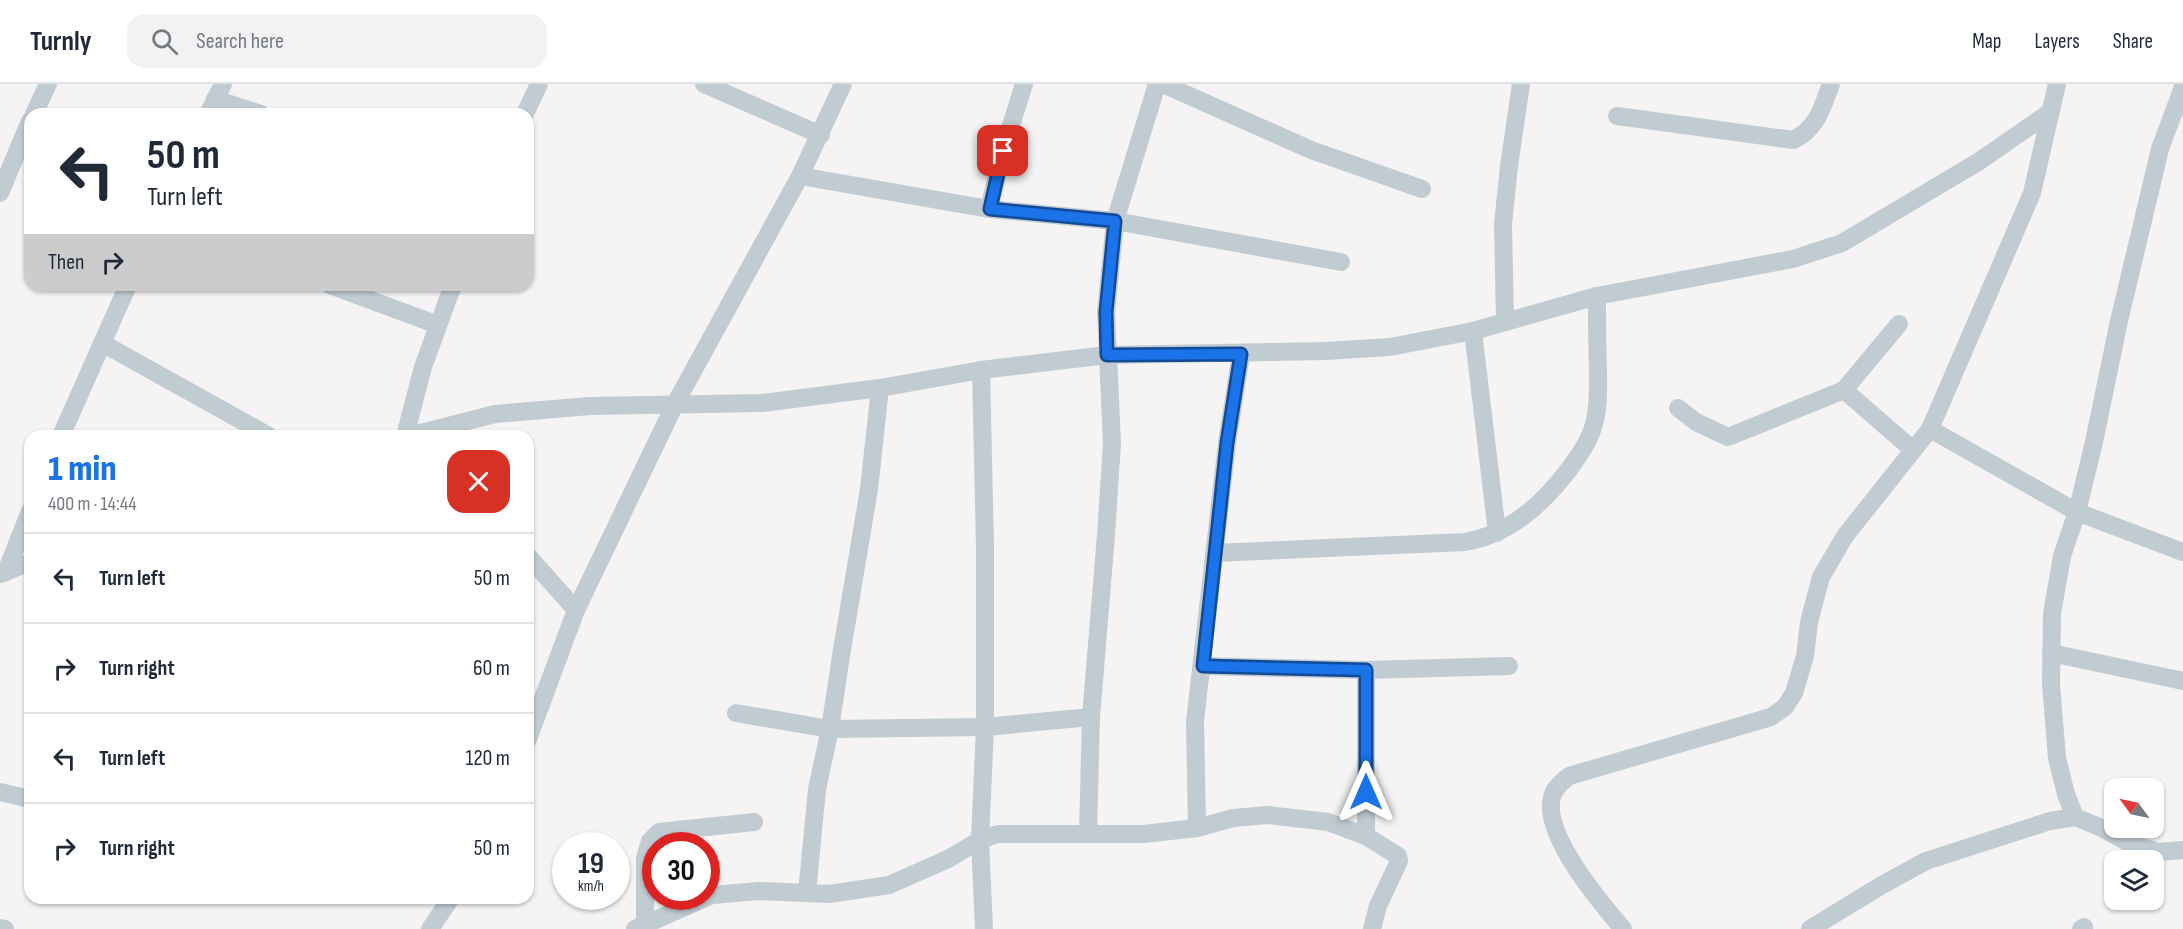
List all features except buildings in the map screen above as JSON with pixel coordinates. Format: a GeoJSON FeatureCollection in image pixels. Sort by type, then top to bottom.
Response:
{"type":"FeatureCollection","features":[{"type":"Feature","properties":{"kind":"street"},"geometry":{"type":"LineString","coordinates":[[36,108],[48,84]]}},
{"type":"Feature","properties":{"kind":"street"},"geometry":{"type":"LineString","coordinates":[[528,108],[539,84]]}},
{"type":"Feature","properties":{"kind":"street"},"geometry":{"type":"LineString","coordinates":[[704,84],[821,135]]}},
{"type":"Feature","properties":{"kind":"street"},"geometry":{"type":"LineString","coordinates":[[534,723],[576,610],[675,404],[800,176],[843,84]]}},
{"type":"Feature","properties":{"kind":"street"},"geometry":{"type":"LineString","coordinates":[[990,209],[1003,151],[1024,84]]}},
{"type":"Feature","properties":{"kind":"street"},"geometry":{"type":"LineString","coordinates":[[1088,833],[1091,717],[1112,443],[1106,312],[1115,221],[1157,84]]}},
{"type":"Feature","properties":{"kind":"street"},"geometry":{"type":"LineString","coordinates":[[1163,84],[1311,150],[1422,189]]}},
{"type":"Feature","properties":{"kind":"street"},"geometry":{"type":"LineString","coordinates":[[1617,116],[1793,140],[1805,134],[1811,127],[1831,84]]}},
{"type":"Feature","properties":{"kind":"street"},"geometry":{"type":"LineString","coordinates":[[1623,929],[1591,890],[1558,837],[1552,820],[1551,798],[1558,786],[1569,776],[1587,769],[1771,717],[1785,707],[1794,693],[1805,656],[1809,622],[1821,577],[1845,536],[1930,429],[2032,193],[2057,84]]}},
{"type":"Feature","properties":{"kind":"street"},"geometry":{"type":"LineString","coordinates":[[1505,322],[1503,224],[1518,85]]}},
{"type":"Feature","properties":{"kind":"street"},"geometry":{"type":"LineString","coordinates":[[2075,817],[2066,794],[2057,758],[2051,684],[2052,614],[2062,556],[2077,512],[2160,149],[2183,87]]}},
{"type":"Feature","properties":{"kind":"street"},"geometry":{"type":"LineString","coordinates":[[215,99],[243,108]]}},
{"type":"Feature","properties":{"kind":"street"},"geometry":{"type":"LineString","coordinates":[[431,430],[495,414],[590,406],[762,403],[880,388],[981,370],[1107,355],[1241,354],[1390,347],[1473,331],[1597,296],[1793,259],[1842,243],[1978,162],[2049,113]]}},
{"type":"Feature","properties":{"kind":"street"},"geometry":{"type":"LineString","coordinates":[[0,193],[24,135]]}},
{"type":"Feature","properties":{"kind":"street"},"geometry":{"type":"LineString","coordinates":[[800,176],[990,209],[1115,221],[1341,262]]}},
{"type":"Feature","properties":{"kind":"street"},"geometry":{"type":"LineString","coordinates":[[64,430],[125,291]]}},
{"type":"Feature","properties":{"kind":"street"},"geometry":{"type":"LineString","coordinates":[[346,291],[438,325]]}},
{"type":"Feature","properties":{"kind":"street"},"geometry":{"type":"LineString","coordinates":[[408,430],[423,367],[451,291]]}},
{"type":"Feature","properties":{"kind":"street"},"geometry":{"type":"LineString","coordinates":[[1215,553],[1465,542],[1483,539],[1497,533],[1533,510],[1557,485],[1583,449],[1594,424],[1598,400],[1597,296]]}},
{"type":"Feature","properties":{"kind":"street"},"geometry":{"type":"LineString","coordinates":[[1678,408],[1696,422],[1728,437],[1844,390],[1899,324]]}},
{"type":"Feature","properties":{"kind":"street"},"geometry":{"type":"LineString","coordinates":[[1473,331],[1497,533]]}},
{"type":"Feature","properties":{"kind":"street"},"geometry":{"type":"LineString","coordinates":[[102,342],[258,430]]}},
{"type":"Feature","properties":{"kind":"street"},"geometry":{"type":"LineString","coordinates":[[1197,828],[1195,721],[1227,443],[1241,354]]}},
{"type":"Feature","properties":{"kind":"street"},"geometry":{"type":"LineString","coordinates":[[981,370],[985,547],[985,727],[980,840],[984,929]]}},
{"type":"Feature","properties":{"kind":"street"},"geometry":{"type":"LineString","coordinates":[[807,893],[817,789],[830,729],[869,489],[880,388]]}},
{"type":"Feature","properties":{"kind":"street"},"geometry":{"type":"LineString","coordinates":[[1844,390],[1913,450]]}},
{"type":"Feature","properties":{"kind":"street"},"geometry":{"type":"LineString","coordinates":[[1930,429],[2077,512],[2183,552]]}},
{"type":"Feature","properties":{"kind":"street"},"geometry":{"type":"LineString","coordinates":[[3,574],[24,525]]}},
{"type":"Feature","properties":{"kind":"street"},"geometry":{"type":"LineString","coordinates":[[534,563],[576,610]]}},
{"type":"Feature","properties":{"kind":"street"},"geometry":{"type":"LineString","coordinates":[[3,574],[24,565]]}},
{"type":"Feature","properties":{"kind":"street"},"geometry":{"type":"LineString","coordinates":[[2051,653],[2183,681]]}},
{"type":"Feature","properties":{"kind":"street"},"geometry":{"type":"LineString","coordinates":[[1203,666],[1366,670],[1509,666]]}},
{"type":"Feature","properties":{"kind":"street"},"geometry":{"type":"LineString","coordinates":[[1366,670],[1366,836]]}},
{"type":"Feature","properties":{"kind":"street"},"geometry":{"type":"LineString","coordinates":[[736,713],[830,729],[985,727],[1091,717]]}},
{"type":"Feature","properties":{"kind":"street"},"geometry":{"type":"LineString","coordinates":[[0,792],[24,798]]}},
{"type":"Feature","properties":{"kind":"street"},"geometry":{"type":"LineString","coordinates":[[754,822],[659,832],[650,841],[645,859],[640,926],[712,895],[759,891],[829,894],[889,885],[948,860],[980,840],[999,834],[1144,834],[1197,828],[1233,818],[1268,815],[1328,822],[1366,836],[1398,856],[1399,861],[1378,906],[1372,929]]}},
{"type":"Feature","properties":{"kind":"street"},"geometry":{"type":"LineString","coordinates":[[1810,929],[1926,861],[2030,827],[2075,817],[2102,828],[2131,844],[2158,852],[2183,850]]}},
{"type":"Feature","properties":{"kind":"street"},"geometry":{"type":"LineString","coordinates":[[430,929],[447,904]]}},
{"type":"Feature","properties":{"kind":"street"},"geometry":{"type":"LineString","coordinates":[[0,927],[5,929]]}},
{"type":"Feature","properties":{"kind":"route"},"geometry":{"type":"LineString","coordinates":[[1003,151],[990,209],[1115,221],[1106,312],[1107,355],[1241,354],[1227,443],[1203,666],[1366,670],[1366,792]]}}]}
